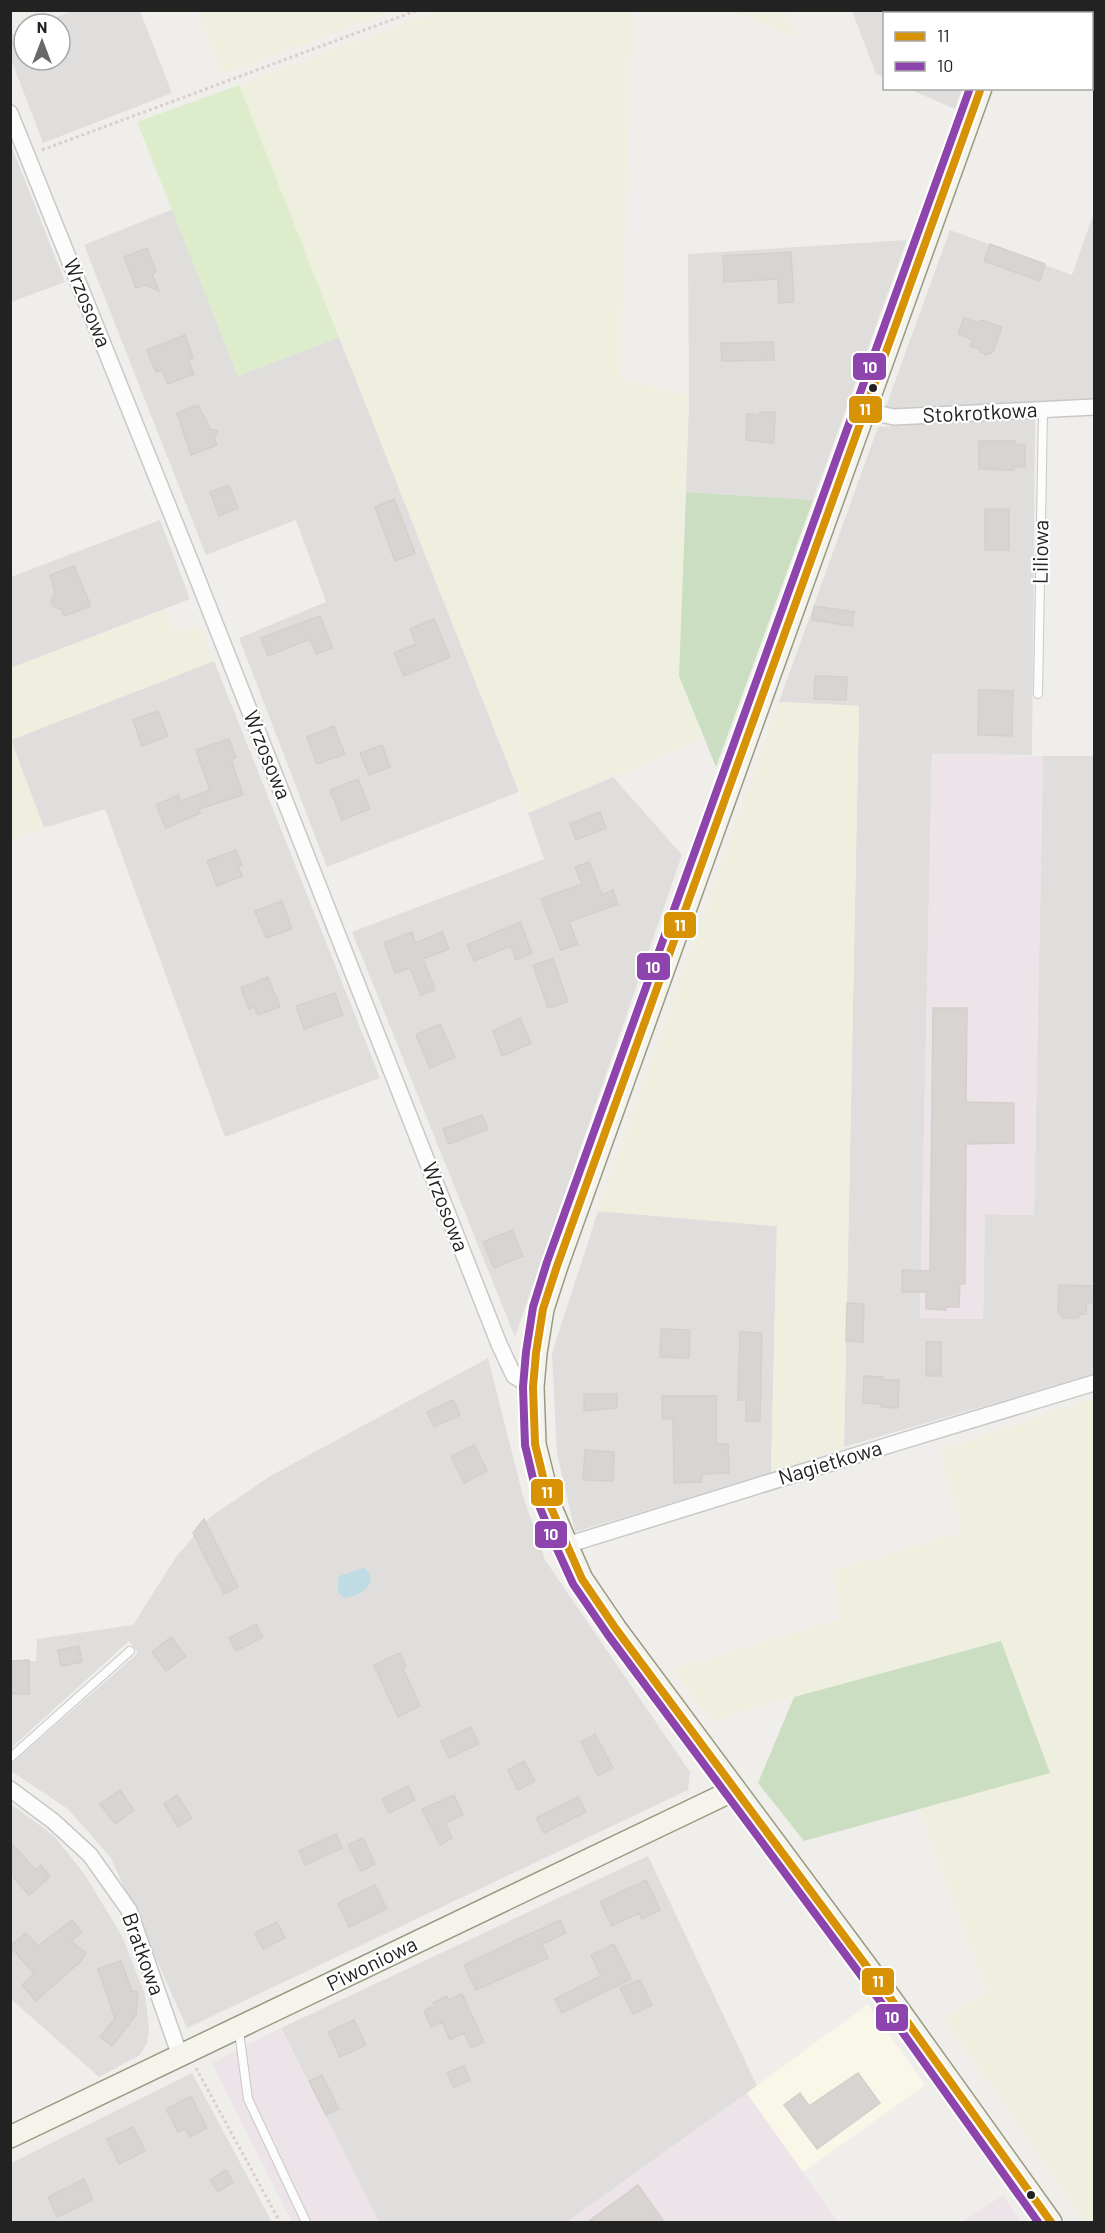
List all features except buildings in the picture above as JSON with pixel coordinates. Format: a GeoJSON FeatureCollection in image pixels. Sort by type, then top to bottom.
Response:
{"type":"FeatureCollection","features":[{"type":"Feature","properties":{"kind":"street"},"geometry":{"type":"LineString","coordinates":[[980,90],[556,1266],[543,1309],[533,1387],[535,1444],[550,1505],[582,1579],[734,1790],[891,1999],[1051,2223]]}},
{"type":"Feature","properties":{"kind":"street","name":"Wrzosowa"},"geometry":{"type":"LineString","coordinates":[[10,113],[198,581],[499,1344],[514,1377],[533,1387]]}},
{"type":"Feature","properties":{"kind":"street","name":"Stokrotkowa"},"geometry":{"type":"LineString","coordinates":[[866,411],[894,417],[1095,407]]}},
{"type":"Feature","properties":{"kind":"street","name":"Nagietkowa"},"geometry":{"type":"LineString","coordinates":[[567,1545],[1095,1383]]}},
{"type":"Feature","properties":{"kind":"street","name":"Bratkowa"},"geometry":{"type":"LineString","coordinates":[[10,1789],[53,1821],[90,1855],[129,1910],[184,2055]]}},
{"type":"Feature","properties":{"kind":"street","name":"Piwoniowa"},"geometry":{"type":"LineString","coordinates":[[10,2138],[734,1790]]}},
{"type":"Feature","properties":{"kind":"lane","name":"Liliowa"},"geometry":{"type":"LineString","coordinates":[[1038,694],[1043,410]]}},
{"type":"Feature","properties":{"kind":"lane"},"geometry":{"type":"LineString","coordinates":[[10,1758],[130,1651]]}},
{"type":"Feature","properties":{"kind":"lane"},"geometry":{"type":"LineString","coordinates":[[238,2028],[248,2098],[306,2223]]}},
{"type":"Feature","properties":{"kind":"path"},"geometry":{"type":"LineString","coordinates":[[28,155],[418,10]]}},
{"type":"Feature","properties":{"kind":"path"},"geometry":{"type":"LineString","coordinates":[[184,2055],[280,2223]]}},
{"type":"Feature","properties":{"kind":"shaded area"},"geometry":{"type":"Polygon","coordinates":[[[74,10],[140,11],[172,93],[43,143],[16,72],[72,72],[72,12],[69,12],[74,10]]]}},
{"type":"Feature","properties":{"kind":"shaded area"},"geometry":{"type":"Polygon","coordinates":[[[951,10],[952,12],[883,12],[883,77],[876,74],[852,11],[951,10]]]}},
{"type":"Feature","properties":{"kind":"shaded area"},"geometry":{"type":"Polygon","coordinates":[[[12,35],[12,62],[11,59],[12,35]]]}},
{"type":"Feature","properties":{"kind":"shaded area"},"geometry":{"type":"Polygon","coordinates":[[[911,90],[961,90],[955,109],[911,90]]]}},
{"type":"Feature","properties":{"kind":"shaded area"},"geometry":{"type":"Polygon","coordinates":[[[11,145],[65,282],[10,302],[11,145]]]}},
{"type":"Feature","properties":{"kind":"shaded area"},"geometry":{"type":"Polygon","coordinates":[[[173,209],[238,376],[339,337],[519,792],[327,867],[239,638],[326,602],[296,520],[206,555],[84,245],[173,209]]]}},
{"type":"Feature","properties":{"kind":"shaded area"},"geometry":{"type":"Polygon","coordinates":[[[1092,218],[1094,218],[1094,399],[885,409],[950,230],[1072,275],[1092,218]]]}},
{"type":"Feature","properties":{"kind":"shaded area"},"geometry":{"type":"Polygon","coordinates":[[[907,240],[813,500],[686,492],[689,396],[688,254],[907,240]]]}},
{"type":"Feature","properties":{"kind":"shaded area"},"geometry":{"type":"Polygon","coordinates":[[[1035,417],[1032,755],[932,754],[920,1318],[983,1319],[985,1214],[1034,1215],[1043,756],[1094,756],[1094,1374],[844,1447],[859,706],[779,702],[878,427],[1035,417]]]}},
{"type":"Feature","properties":{"kind":"shaded area"},"geometry":{"type":"Polygon","coordinates":[[[160,520],[190,599],[11,668],[11,577],[160,520]]]}},
{"type":"Feature","properties":{"kind":"shaded area"},"geometry":{"type":"Polygon","coordinates":[[[214,661],[380,1078],[225,1137],[105,809],[44,828],[11,740],[214,661]]]}},
{"type":"Feature","properties":{"kind":"shaded area"},"geometry":{"type":"Polygon","coordinates":[[[932,754],[1043,756],[1034,1215],[985,1214],[983,1319],[920,1318],[932,754]]]}},
{"type":"Feature","properties":{"kind":"shaded area"},"geometry":{"type":"Polygon","coordinates":[[[613,777],[682,855],[515,1337],[352,932],[544,859],[528,813],[613,777]]]}},
{"type":"Feature","properties":{"kind":"shaded area"},"geometry":{"type":"Polygon","coordinates":[[[598,1211],[777,1226],[771,1473],[575,1532],[557,1453],[552,1353],[598,1211]]]}},
{"type":"Feature","properties":{"kind":"shaded area"},"geometry":{"type":"Polygon","coordinates":[[[488,1358],[523,1496],[545,1560],[690,1772],[688,1790],[187,2028],[111,1858],[68,1809],[11,1771],[10,1765],[138,1653],[129,1641],[11,1748],[11,1661],[36,1661],[37,1639],[133,1625],[176,1557],[210,1517],[272,1475],[488,1358]]]}},
{"type":"Feature","properties":{"kind":"shaded area"},"geometry":{"type":"Polygon","coordinates":[[[11,1804],[54,1836],[85,1875],[122,1936],[145,1995],[149,2029],[147,2043],[140,2055],[99,2077],[11,1999],[11,1804]]]}},
{"type":"Feature","properties":{"kind":"shaded area"},"geometry":{"type":"Polygon","coordinates":[[[648,1856],[757,2086],[567,2222],[379,2222],[281,2028],[648,1856]]]}},
{"type":"Feature","properties":{"kind":"shaded area"},"geometry":{"type":"Polygon","coordinates":[[[868,2004],[925,2085],[803,2172],[747,2093],[868,2004]]]}},
{"type":"Feature","properties":{"kind":"shaded area"},"geometry":{"type":"Polygon","coordinates":[[[281,2028],[379,2222],[292,2222],[212,2063],[281,2028]]]}},
{"type":"Feature","properties":{"kind":"shaded area"},"geometry":{"type":"Polygon","coordinates":[[[192,2073],[272,2222],[11,2222],[11,2163],[192,2073]]]}},
{"type":"Feature","properties":{"kind":"shaded area"},"geometry":{"type":"Polygon","coordinates":[[[747,2093],[838,2222],[567,2222],[747,2093]]]}},
{"type":"Feature","properties":{"kind":"shaded area"},"geometry":{"type":"Polygon","coordinates":[[[1003,2195],[1021,2222],[962,2222],[997,2199],[1003,2195]]]}},
{"type":"Feature","properties":{"kind":"green space"},"geometry":{"type":"Polygon","coordinates":[[[198,11],[393,11],[223,74],[198,11]]]}},
{"type":"Feature","properties":{"kind":"green space"},"geometry":{"type":"Polygon","coordinates":[[[439,11],[632,11],[620,378],[689,396],[679,676],[703,738],[528,813],[239,85],[439,11]]]}},
{"type":"Feature","properties":{"kind":"green space"},"geometry":{"type":"Polygon","coordinates":[[[733,11],[785,11],[796,39],[733,11]]]}},
{"type":"Feature","properties":{"kind":"green space"},"geometry":{"type":"Polygon","coordinates":[[[239,85],[339,337],[238,376],[137,122],[239,85]]]}},
{"type":"Feature","properties":{"kind":"green space"},"geometry":{"type":"Polygon","coordinates":[[[686,492],[813,500],[716,767],[679,676],[686,492]]]}},
{"type":"Feature","properties":{"kind":"green space"},"geometry":{"type":"Polygon","coordinates":[[[166,609],[174,630],[200,626],[214,661],[11,740],[11,668],[166,609]]]}},
{"type":"Feature","properties":{"kind":"green space"},"geometry":{"type":"Polygon","coordinates":[[[779,702],[859,706],[844,1447],[771,1473],[777,1226],[598,1211],[779,702]]]}},
{"type":"Feature","properties":{"kind":"green space"},"geometry":{"type":"Polygon","coordinates":[[[11,740],[44,828],[11,840],[11,740]]]}},
{"type":"Feature","properties":{"kind":"green space"},"geometry":{"type":"Polygon","coordinates":[[[1094,1398],[1094,2222],[1084,2222],[944,2017],[988,1993],[919,1809],[1050,1773],[1001,1641],[711,1721],[673,1670],[840,1619],[833,1571],[963,1532],[940,1451],[1094,1398]]]}},
{"type":"Feature","properties":{"kind":"green space"},"geometry":{"type":"Polygon","coordinates":[[[1001,1641],[1050,1773],[804,1841],[758,1783],[794,1697],[1001,1641]]]}},
{"type":"Feature","properties":{"kind":"water"},"geometry":{"type":"Polygon","coordinates":[[[364,1568],[371,1579],[370,1584],[362,1592],[344,1598],[338,1592],[338,1578],[364,1568]]]}},
{"type":"Feature","properties":{"kind":"transit line","name":"10"},"geometry":{"type":"LineString","coordinates":[[969,90],[547,1262],[533,1307],[523,1387],[525,1445],[540,1508],[573,1584],[608,1635],[883,2005],[1038,2222]]}},
{"type":"Feature","properties":{"kind":"transit line","name":"11"},"geometry":{"type":"LineString","coordinates":[[980,90],[557,1266],[543,1309],[533,1387],[535,1444],[550,1505],[582,1579],[616,1629],[891,1999],[1051,2222]]}}]}
